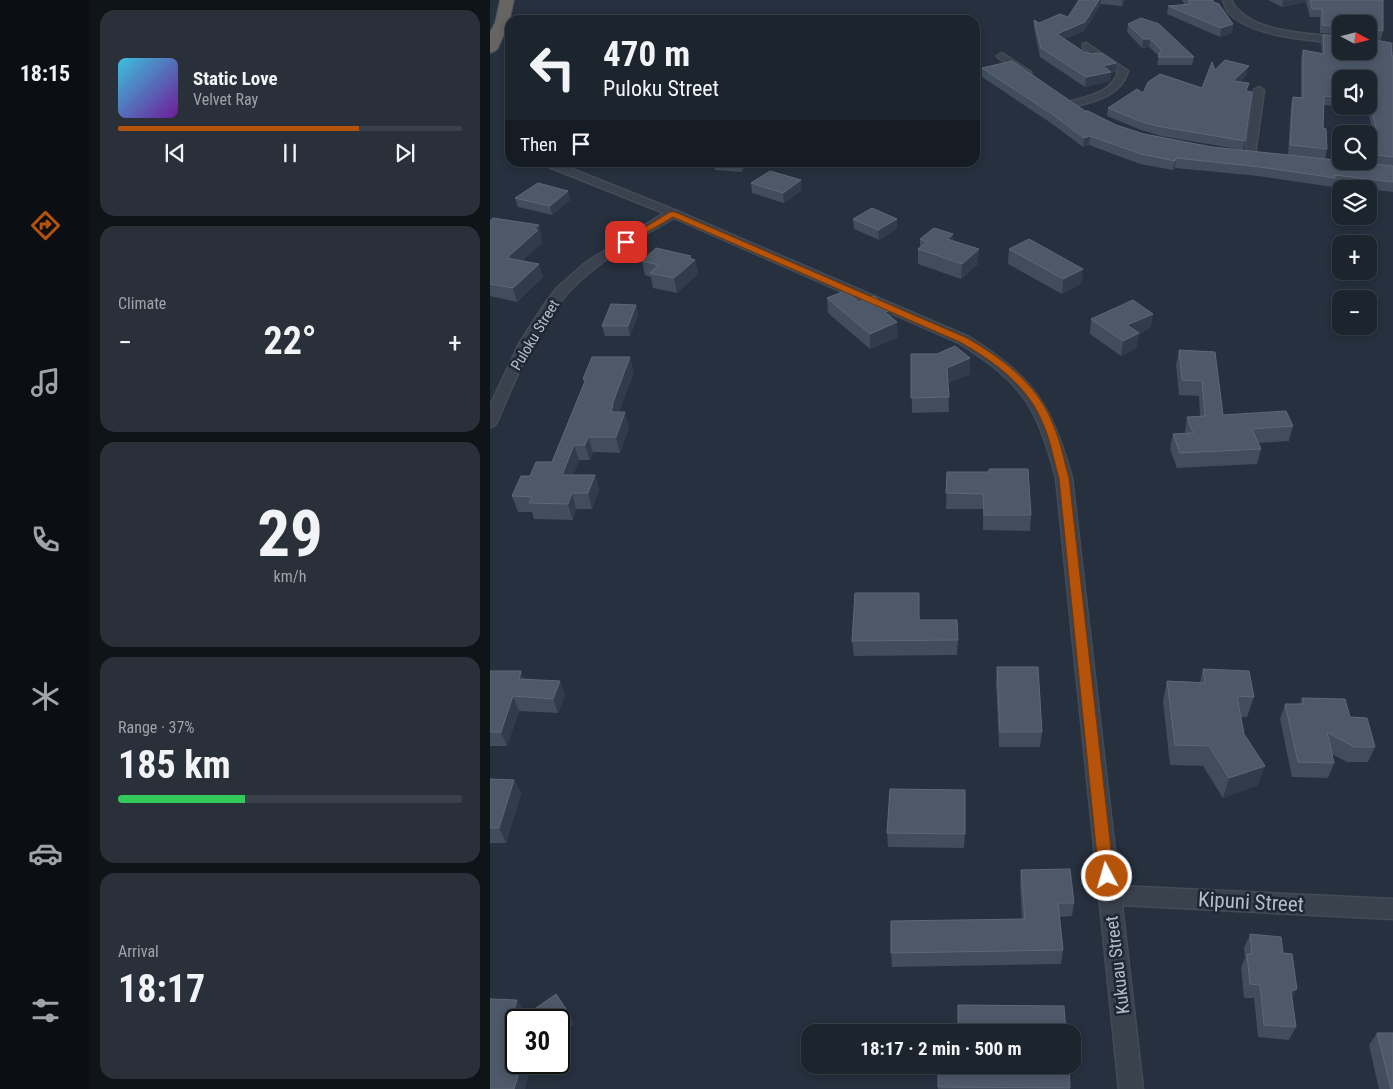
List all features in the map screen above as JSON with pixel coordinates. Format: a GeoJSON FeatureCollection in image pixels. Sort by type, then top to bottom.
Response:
{"type":"FeatureCollection","features":[{"type":"Feature","properties":{"kind":"highway"},"geometry":{"type":"LineString","coordinates":[[490,48],[502,23],[508,0]]}},
{"type":"Feature","properties":{"kind":"street"},"geometry":{"type":"LineString","coordinates":[[1227,0],[1232,11],[1239,17],[1264,28],[1296,35],[1332,39]]}},
{"type":"Feature","properties":{"kind":"street"},"geometry":{"type":"LineString","coordinates":[[1086,46],[1123,71],[1122,78],[1112,89],[1104,94],[1069,101],[1089,114]]}},
{"type":"Feature","properties":{"kind":"street"},"geometry":{"type":"LineString","coordinates":[[1002,56],[1033,78]]}},
{"type":"Feature","properties":{"kind":"street"},"geometry":{"type":"LineString","coordinates":[[1251,155],[1258,90]]}},
{"type":"Feature","properties":{"kind":"street","name":"Kukuau Street"},"geometry":{"type":"LineString","coordinates":[[556,167],[673,214],[964,340],[993,357],[1015,375],[1034,399],[1049,425],[1064,478],[1131,1089]]}},
{"type":"Feature","properties":{"kind":"street","name":"Puloku Street"},"geometry":{"type":"LineString","coordinates":[[490,422],[523,351],[550,305],[577,276],[610,251],[673,214]]}},
{"type":"Feature","properties":{"kind":"street","name":"Kipuni Street"},"geometry":{"type":"LineString","coordinates":[[1109,895],[1393,908]]}},
{"type":"Feature","properties":{"kind":"building"},"geometry":{"type":"Polygon","coordinates":[[[1079,0],[1099,0],[1085,22],[1057,34],[1084,52],[1103,54],[1116,63],[1103,66],[1111,72],[1086,77],[1041,48],[1034,20],[1039,23],[1060,14],[1068,17],[1079,0]]]}},
{"type":"Feature","properties":{"kind":"building"},"geometry":{"type":"Polygon","coordinates":[[[1188,0],[1213,0],[1213,2],[1219,4],[1233,24],[1221,28],[1168,6],[1191,4],[1188,0]]]}},
{"type":"Feature","properties":{"kind":"building"},"geometry":{"type":"Polygon","coordinates":[[[1310,0],[1383,0],[1383,31],[1378,31],[1378,15],[1332,15],[1332,26],[1322,25],[1322,9],[1312,9],[1310,0]]]}},
{"type":"Feature","properties":{"kind":"building"},"geometry":{"type":"Polygon","coordinates":[[[1141,18],[1159,24],[1194,57],[1158,57],[1161,50],[1150,39],[1143,39],[1128,24],[1141,18]]]}},
{"type":"Feature","properties":{"kind":"building"},"geometry":{"type":"Polygon","coordinates":[[[1323,35],[1332,36],[1332,60],[1378,60],[1378,40],[1391,43],[1393,56],[1393,157],[1377,155],[1377,125],[1375,125],[1373,115],[1377,115],[1377,70],[1332,70],[1332,77],[1330,77],[1332,97],[1324,96],[1323,128],[1326,129],[1327,149],[1290,145],[1293,97],[1303,98],[1303,50],[1324,54],[1323,35]]]}},
{"type":"Feature","properties":{"kind":"building"},"geometry":{"type":"Polygon","coordinates":[[[1225,60],[1249,66],[1233,81],[1249,83],[1246,91],[1252,92],[1245,141],[1162,127],[1142,122],[1108,108],[1137,89],[1143,93],[1148,82],[1160,74],[1202,88],[1212,62],[1215,70],[1225,60]]]}},
{"type":"Feature","properties":{"kind":"building"},"geometry":{"type":"Polygon","coordinates":[[[1012,61],[1085,111],[1116,125],[1144,134],[1212,147],[1332,160],[1332,170],[1377,170],[1377,164],[1393,166],[1393,182],[1335,175],[1335,178],[1260,167],[1176,158],[1175,161],[1141,154],[1090,136],[1084,138],[1052,114],[982,68],[1012,61]]]}},
{"type":"Feature","properties":{"kind":"building"},"geometry":{"type":"Polygon","coordinates":[[[770,171],[801,180],[783,193],[751,183],[770,171]]]}},
{"type":"Feature","properties":{"kind":"building"},"geometry":{"type":"Polygon","coordinates":[[[538,183],[568,191],[550,206],[515,198],[538,183]]]}},
{"type":"Feature","properties":{"kind":"building"},"geometry":{"type":"Polygon","coordinates":[[[872,208],[897,219],[878,230],[853,219],[872,208]]]}},
{"type":"Feature","properties":{"kind":"building"},"geometry":{"type":"Polygon","coordinates":[[[493,218],[539,225],[534,229],[538,230],[507,258],[539,264],[513,288],[490,284],[490,221],[493,218]]]}},
{"type":"Feature","properties":{"kind":"building"},"geometry":{"type":"Polygon","coordinates":[[[934,228],[953,234],[947,239],[979,249],[962,264],[918,249],[927,242],[920,239],[934,228]]]}},
{"type":"Feature","properties":{"kind":"building"},"geometry":{"type":"Polygon","coordinates":[[[1029,239],[1083,269],[1063,279],[1009,249],[1029,239]]]}},
{"type":"Feature","properties":{"kind":"building"},"geometry":{"type":"Polygon","coordinates":[[[656,248],[691,256],[689,258],[695,260],[674,278],[650,273],[659,265],[642,261],[656,248]]]}},
{"type":"Feature","properties":{"kind":"building"},"geometry":{"type":"Polygon","coordinates":[[[845,291],[859,302],[874,296],[891,310],[885,312],[897,322],[870,334],[827,298],[845,291]]]}},
{"type":"Feature","properties":{"kind":"building"},"geometry":{"type":"Polygon","coordinates":[[[1133,300],[1153,314],[1127,325],[1139,333],[1123,341],[1091,319],[1133,300]]]}},
{"type":"Feature","properties":{"kind":"building"},"geometry":{"type":"Polygon","coordinates":[[[611,304],[636,305],[628,326],[602,326],[611,304]]]}},
{"type":"Feature","properties":{"kind":"building"},"geometry":{"type":"Polygon","coordinates":[[[955,346],[970,358],[947,368],[949,397],[911,398],[911,354],[937,354],[955,346]]]}},
{"type":"Feature","properties":{"kind":"building"},"geometry":{"type":"Polygon","coordinates":[[[1179,350],[1215,352],[1223,415],[1286,411],[1293,426],[1252,429],[1261,449],[1180,453],[1173,434],[1193,433],[1187,417],[1205,416],[1202,381],[1182,380],[1179,350]]]}},
{"type":"Feature","properties":{"kind":"building"},"geometry":{"type":"Polygon","coordinates":[[[592,357],[630,357],[612,405],[611,412],[625,412],[616,437],[588,437],[585,445],[574,445],[562,475],[595,475],[588,493],[572,493],[568,504],[529,503],[532,497],[512,496],[521,476],[530,476],[536,462],[552,462],[586,379],[583,379],[592,357]]]}},
{"type":"Feature","properties":{"kind":"building"},"geometry":{"type":"Polygon","coordinates":[[[989,469],[1028,469],[1031,515],[984,515],[983,494],[946,493],[947,472],[989,472],[989,469]]]}},
{"type":"Feature","properties":{"kind":"building"},"geometry":{"type":"Polygon","coordinates":[[[855,593],[919,593],[919,620],[957,620],[958,640],[852,641],[855,593]]]}},
{"type":"Feature","properties":{"kind":"building"},"geometry":{"type":"Polygon","coordinates":[[[997,667],[1038,667],[1042,732],[1000,732],[997,667]]]}},
{"type":"Feature","properties":{"kind":"building"},"geometry":{"type":"Polygon","coordinates":[[[1203,669],[1249,671],[1254,697],[1237,696],[1244,734],[1265,766],[1229,778],[1209,746],[1175,745],[1167,681],[1205,683],[1203,669]]]}},
{"type":"Feature","properties":{"kind":"building"},"geometry":{"type":"Polygon","coordinates":[[[490,671],[521,671],[519,679],[560,681],[553,699],[513,696],[501,732],[490,732],[490,671]]]}},
{"type":"Feature","properties":{"kind":"building"},"geometry":{"type":"Polygon","coordinates":[[[1302,698],[1345,699],[1350,717],[1367,718],[1375,747],[1354,747],[1327,732],[1334,763],[1298,762],[1285,704],[1304,704],[1302,698]]]}},
{"type":"Feature","properties":{"kind":"building"},"geometry":{"type":"Polygon","coordinates":[[[490,779],[514,780],[499,828],[490,828],[490,779]]]}},
{"type":"Feature","properties":{"kind":"building"},"geometry":{"type":"Polygon","coordinates":[[[890,789],[965,790],[965,834],[887,833],[890,789]]]}},
{"type":"Feature","properties":{"kind":"building"},"geometry":{"type":"Polygon","coordinates":[[[1070,869],[1074,903],[1058,903],[1063,950],[891,953],[891,921],[1025,919],[1021,870],[1070,869]]]}},
{"type":"Feature","properties":{"kind":"building"},"geometry":{"type":"Polygon","coordinates":[[[1250,934],[1281,937],[1283,953],[1292,954],[1297,989],[1291,991],[1296,1027],[1264,1025],[1260,985],[1250,984],[1247,954],[1252,954],[1250,934]]]}},
{"type":"Feature","properties":{"kind":"building"},"geometry":{"type":"Polygon","coordinates":[[[556,994],[566,1009],[535,1009],[556,994]]]}},
{"type":"Feature","properties":{"kind":"building"},"geometry":{"type":"Polygon","coordinates":[[[490,999],[517,1000],[514,1009],[505,1009],[505,1074],[518,1074],[514,1089],[490,1089],[490,999]]]}},
{"type":"Feature","properties":{"kind":"building"},"geometry":{"type":"Polygon","coordinates":[[[958,1005],[1064,1006],[1065,1024],[958,1024],[958,1005]]]}},
{"type":"Feature","properties":{"kind":"building"},"geometry":{"type":"Polygon","coordinates":[[[1377,1033],[1393,1033],[1393,1089],[1391,1089],[1377,1033]]]}},
{"type":"Feature","properties":{"kind":"building"},"geometry":{"type":"Polygon","coordinates":[[[938,1074],[1069,1074],[1070,1088],[938,1087],[938,1074]]]}},
{"type":"Feature","properties":{"kind":"route"},"geometry":{"type":"LineString","coordinates":[[626,242],[673,214],[964,340],[993,357],[1015,375],[1034,399],[1049,425],[1064,478],[1107,876]]}}]}
